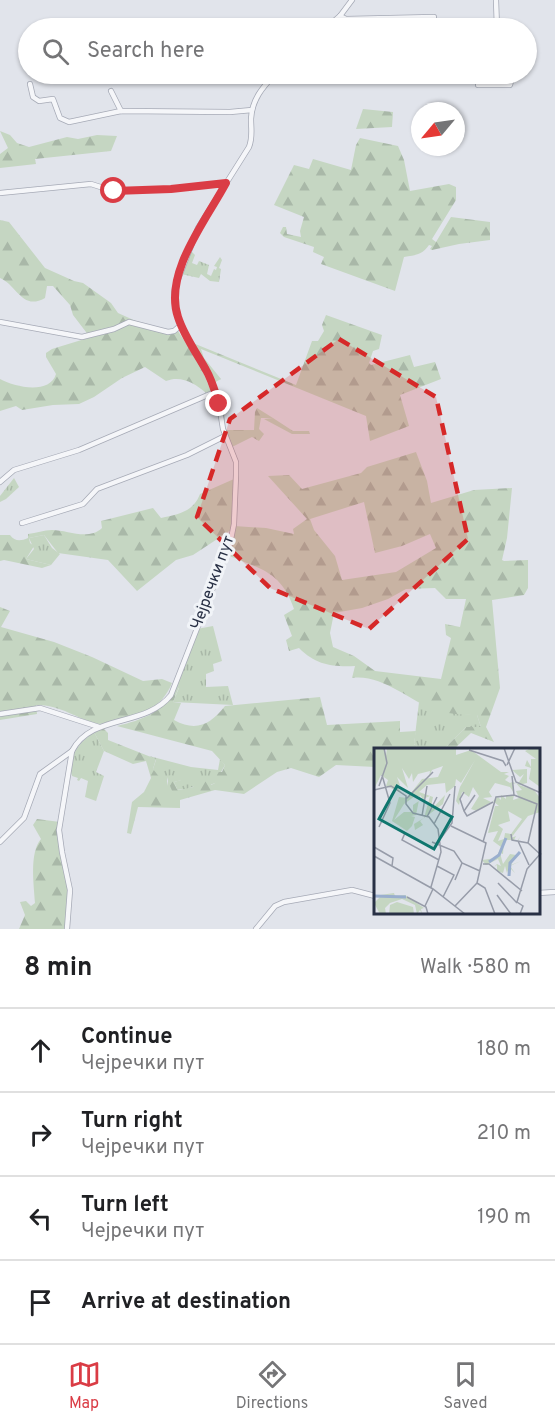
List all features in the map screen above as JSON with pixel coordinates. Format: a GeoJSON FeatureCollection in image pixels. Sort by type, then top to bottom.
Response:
{"type":"FeatureCollection","features":[{"type":"Feature","properties":{"kind":"street"},"geometry":{"type":"LineString","coordinates":[[337,18],[352,0]]}},
{"type":"Feature","properties":{"kind":"street"},"geometry":{"type":"LineString","coordinates":[[496,0],[497,18]]}},
{"type":"Feature","properties":{"kind":"street"},"geometry":{"type":"LineString","coordinates":[[340,15],[344,18]]}},
{"type":"Feature","properties":{"kind":"street"},"geometry":{"type":"LineString","coordinates":[[375,18],[434,16]]}},
{"type":"Feature","properties":{"kind":"street"},"geometry":{"type":"LineString","coordinates":[[30,84],[33,98],[39,101],[52,99],[64,122],[121,111],[230,112],[252,110]]}},
{"type":"Feature","properties":{"kind":"street","name":"Чејречки пут"},"geometry":{"type":"LineString","coordinates":[[99,727],[139,717],[167,699],[176,682],[232,534],[236,462],[225,436],[221,408],[215,392],[208,374],[181,325],[174,302],[177,282],[198,228],[249,147],[252,139],[252,110],[260,92],[267,84]]}},
{"type":"Feature","properties":{"kind":"street"},"geometry":{"type":"LineString","coordinates":[[478,85],[510,84]]}},
{"type":"Feature","properties":{"kind":"street"},"geometry":{"type":"LineString","coordinates":[[111,91],[121,111]]}},
{"type":"Feature","properties":{"kind":"street"},"geometry":{"type":"LineString","coordinates":[[0,193],[91,184],[122,191],[226,183]]}},
{"type":"Feature","properties":{"kind":"street"},"geometry":{"type":"LineString","coordinates":[[0,322],[82,337],[114,329],[129,322],[168,332],[174,332],[181,325]]}},
{"type":"Feature","properties":{"kind":"street"},"geometry":{"type":"LineString","coordinates":[[0,482],[14,470],[79,450],[215,392]]}},
{"type":"Feature","properties":{"kind":"street"},"geometry":{"type":"LineString","coordinates":[[22,523],[83,504],[97,489],[187,454],[225,436]]}},
{"type":"Feature","properties":{"kind":"street"},"geometry":{"type":"LineString","coordinates":[[0,714],[40,708],[99,727]]}},
{"type":"Feature","properties":{"kind":"street"},"geometry":{"type":"LineString","coordinates":[[0,842],[24,818],[40,774],[72,751],[81,738],[99,727]]}},
{"type":"Feature","properties":{"kind":"street"},"geometry":{"type":"LineString","coordinates":[[67,929],[70,890],[59,830],[72,751]]}},
{"type":"Feature","properties":{"kind":"street"},"geometry":{"type":"LineString","coordinates":[[256,929],[275,906],[290,900],[352,890],[374,896]]}},
{"type":"Feature","properties":{"kind":"street"},"geometry":{"type":"LineString","coordinates":[[540,893],[555,892]]}},
{"type":"Feature","properties":{"kind":"highlighted area"},"geometry":{"type":"Polygon","coordinates":[[[339,339],[436,397],[468,539],[369,629],[270,588],[197,517],[230,419],[339,339]]]}},
{"type":"Feature","properties":{"kind":"green space"},"geometry":{"type":"Polygon","coordinates":[[[363,109],[393,112],[392,127],[356,129],[363,109]]]}},
{"type":"Feature","properties":{"kind":"green space"},"geometry":{"type":"Polygon","coordinates":[[[0,131],[10,135],[17,143],[29,147],[67,137],[78,139],[97,135],[117,136],[111,151],[35,159],[36,164],[0,168],[0,154],[8,148],[0,131]]]}},
{"type":"Feature","properties":{"kind":"green space"},"geometry":{"type":"Polygon","coordinates":[[[360,138],[398,146],[404,160],[410,191],[449,184],[456,187],[456,200],[432,239],[436,242],[451,217],[490,222],[490,240],[432,250],[430,249],[432,246],[429,245],[421,253],[404,257],[395,291],[321,264],[324,257],[313,252],[314,247],[284,237],[280,233],[283,227],[286,227],[287,234],[301,237],[300,231],[304,217],[274,205],[294,165],[309,169],[313,159],[351,170],[356,145],[360,138]]]}},
{"type":"Feature","properties":{"kind":"green space"},"geometry":{"type":"Polygon","coordinates":[[[0,220],[9,222],[45,268],[83,283],[111,303],[118,313],[138,322],[170,331],[176,328],[200,365],[211,391],[206,393],[192,383],[182,380],[166,381],[145,367],[79,404],[22,410],[16,406],[0,411],[0,379],[14,385],[39,387],[47,385],[56,374],[46,353],[88,338],[73,315],[70,305],[53,286],[47,286],[45,298],[31,301],[25,299],[0,278],[0,220]]]}},
{"type":"Feature","properties":{"kind":"green space"},"geometry":{"type":"Polygon","coordinates":[[[191,251],[195,255],[192,263],[197,265],[199,261],[209,265],[207,274],[211,276],[214,269],[216,270],[217,267],[214,266],[220,257],[222,260],[219,268],[221,269],[219,282],[210,281],[201,274],[199,278],[181,274],[191,251]]]}},
{"type":"Feature","properties":{"kind":"green space"},"geometry":{"type":"Polygon","coordinates":[[[326,315],[382,335],[379,349],[373,351],[369,363],[371,365],[410,355],[414,367],[435,362],[441,379],[400,395],[409,426],[370,441],[366,416],[201,349],[204,358],[221,379],[212,384],[188,341],[296,385],[312,341],[318,341],[324,331],[322,325],[326,315]]]}},
{"type":"Feature","properties":{"kind":"green space"},"geometry":{"type":"Polygon","coordinates":[[[221,408],[224,408],[225,430],[254,430],[257,408],[273,418],[261,418],[259,429],[264,434],[259,441],[252,437],[230,448],[222,431],[221,408]]]}},
{"type":"Feature","properties":{"kind":"green space"},"geometry":{"type":"Polygon","coordinates":[[[273,418],[293,431],[309,431],[310,434],[292,434],[264,419],[273,418]]]}},
{"type":"Feature","properties":{"kind":"green space"},"geometry":{"type":"Polygon","coordinates":[[[416,452],[427,481],[431,503],[474,490],[512,488],[507,538],[502,560],[528,560],[528,588],[524,595],[492,600],[500,688],[486,727],[494,742],[471,733],[455,748],[445,748],[466,727],[481,727],[477,715],[435,710],[374,680],[352,678],[355,666],[325,664],[305,654],[299,648],[289,651],[286,640],[292,636],[284,615],[294,609],[283,586],[259,568],[227,555],[234,526],[266,528],[294,534],[293,529],[307,519],[268,476],[289,475],[302,489],[361,473],[367,467],[416,452]],[[364,502],[310,519],[314,530],[335,556],[342,580],[396,572],[436,548],[430,534],[402,546],[375,553],[364,502]],[[435,588],[406,589],[388,599],[362,608],[334,613],[330,633],[333,647],[354,656],[375,671],[441,679],[451,638],[446,635],[445,624],[460,627],[466,599],[446,599],[435,588]]]}},
{"type":"Feature","properties":{"kind":"green space"},"geometry":{"type":"Polygon","coordinates":[[[14,478],[19,487],[0,502],[0,496],[14,478]]]}},
{"type":"Feature","properties":{"kind":"green space"},"geometry":{"type":"Polygon","coordinates":[[[234,479],[231,530],[193,555],[176,560],[137,591],[108,560],[58,553],[44,535],[29,538],[30,543],[34,546],[26,559],[51,565],[42,568],[0,561],[0,535],[10,535],[14,539],[23,540],[28,538],[28,534],[49,530],[91,534],[102,528],[101,521],[153,508],[161,518],[174,515],[193,505],[200,494],[234,479]]]}},
{"type":"Feature","properties":{"kind":"green space"},"geometry":{"type":"Polygon","coordinates":[[[44,535],[52,548],[60,554],[51,565],[26,559],[34,549],[29,538],[44,535]]]}},
{"type":"Feature","properties":{"kind":"green space"},"geometry":{"type":"Polygon","coordinates":[[[0,607],[10,611],[1,627],[54,642],[143,681],[162,679],[172,683],[168,692],[157,705],[143,713],[103,724],[91,722],[54,707],[36,705],[37,714],[0,720],[0,607]]]}},
{"type":"Feature","properties":{"kind":"green space"},"geometry":{"type":"Polygon","coordinates":[[[213,626],[222,661],[213,664],[214,671],[206,674],[206,687],[228,686],[233,705],[173,702],[179,688],[175,687],[197,629],[213,626]]]}},
{"type":"Feature","properties":{"kind":"green space"},"geometry":{"type":"Polygon","coordinates":[[[175,687],[179,687],[173,702],[181,703],[174,720],[189,726],[208,722],[225,706],[320,697],[327,725],[400,721],[400,732],[416,731],[414,744],[418,748],[374,748],[374,767],[336,765],[319,777],[291,768],[277,772],[244,794],[215,790],[180,800],[180,808],[138,807],[131,834],[127,833],[132,802],[144,792],[151,778],[146,761],[133,764],[104,751],[94,732],[103,728],[108,733],[108,740],[156,759],[153,769],[160,778],[158,790],[173,793],[170,786],[167,786],[167,777],[171,775],[182,780],[174,782],[177,789],[181,790],[193,787],[196,778],[202,781],[206,776],[210,778],[211,785],[215,783],[216,772],[222,772],[225,765],[212,751],[117,726],[152,714],[171,696],[175,687]]]}},
{"type":"Feature","properties":{"kind":"green space"},"geometry":{"type":"Polygon","coordinates":[[[419,702],[447,712],[477,715],[481,727],[466,727],[445,748],[418,748],[414,744],[419,702]]]}},
{"type":"Feature","properties":{"kind":"green space"},"geometry":{"type":"Polygon","coordinates":[[[94,732],[104,751],[96,772],[104,776],[96,801],[85,797],[88,781],[81,778],[77,780],[78,778],[72,776],[71,769],[76,751],[94,732]]]}},
{"type":"Feature","properties":{"kind":"green space"},"geometry":{"type":"Polygon","coordinates":[[[149,756],[191,767],[218,770],[220,759],[225,765],[215,783],[210,785],[202,781],[190,788],[180,790],[174,782],[181,780],[167,777],[167,786],[170,785],[174,794],[158,791],[153,769],[156,760],[149,756]]]}},
{"type":"Feature","properties":{"kind":"green space"},"geometry":{"type":"Polygon","coordinates":[[[37,819],[60,822],[71,888],[69,929],[19,929],[25,915],[20,902],[26,901],[31,906],[35,903],[34,861],[37,845],[41,839],[33,825],[37,819]]]}},
{"type":"Feature","properties":{"kind":"route"},"geometry":{"type":"LineString","coordinates":[[114,191],[171,189],[226,183],[219,198],[198,228],[174,293],[174,302],[182,329],[208,374],[219,404]]}}]}
